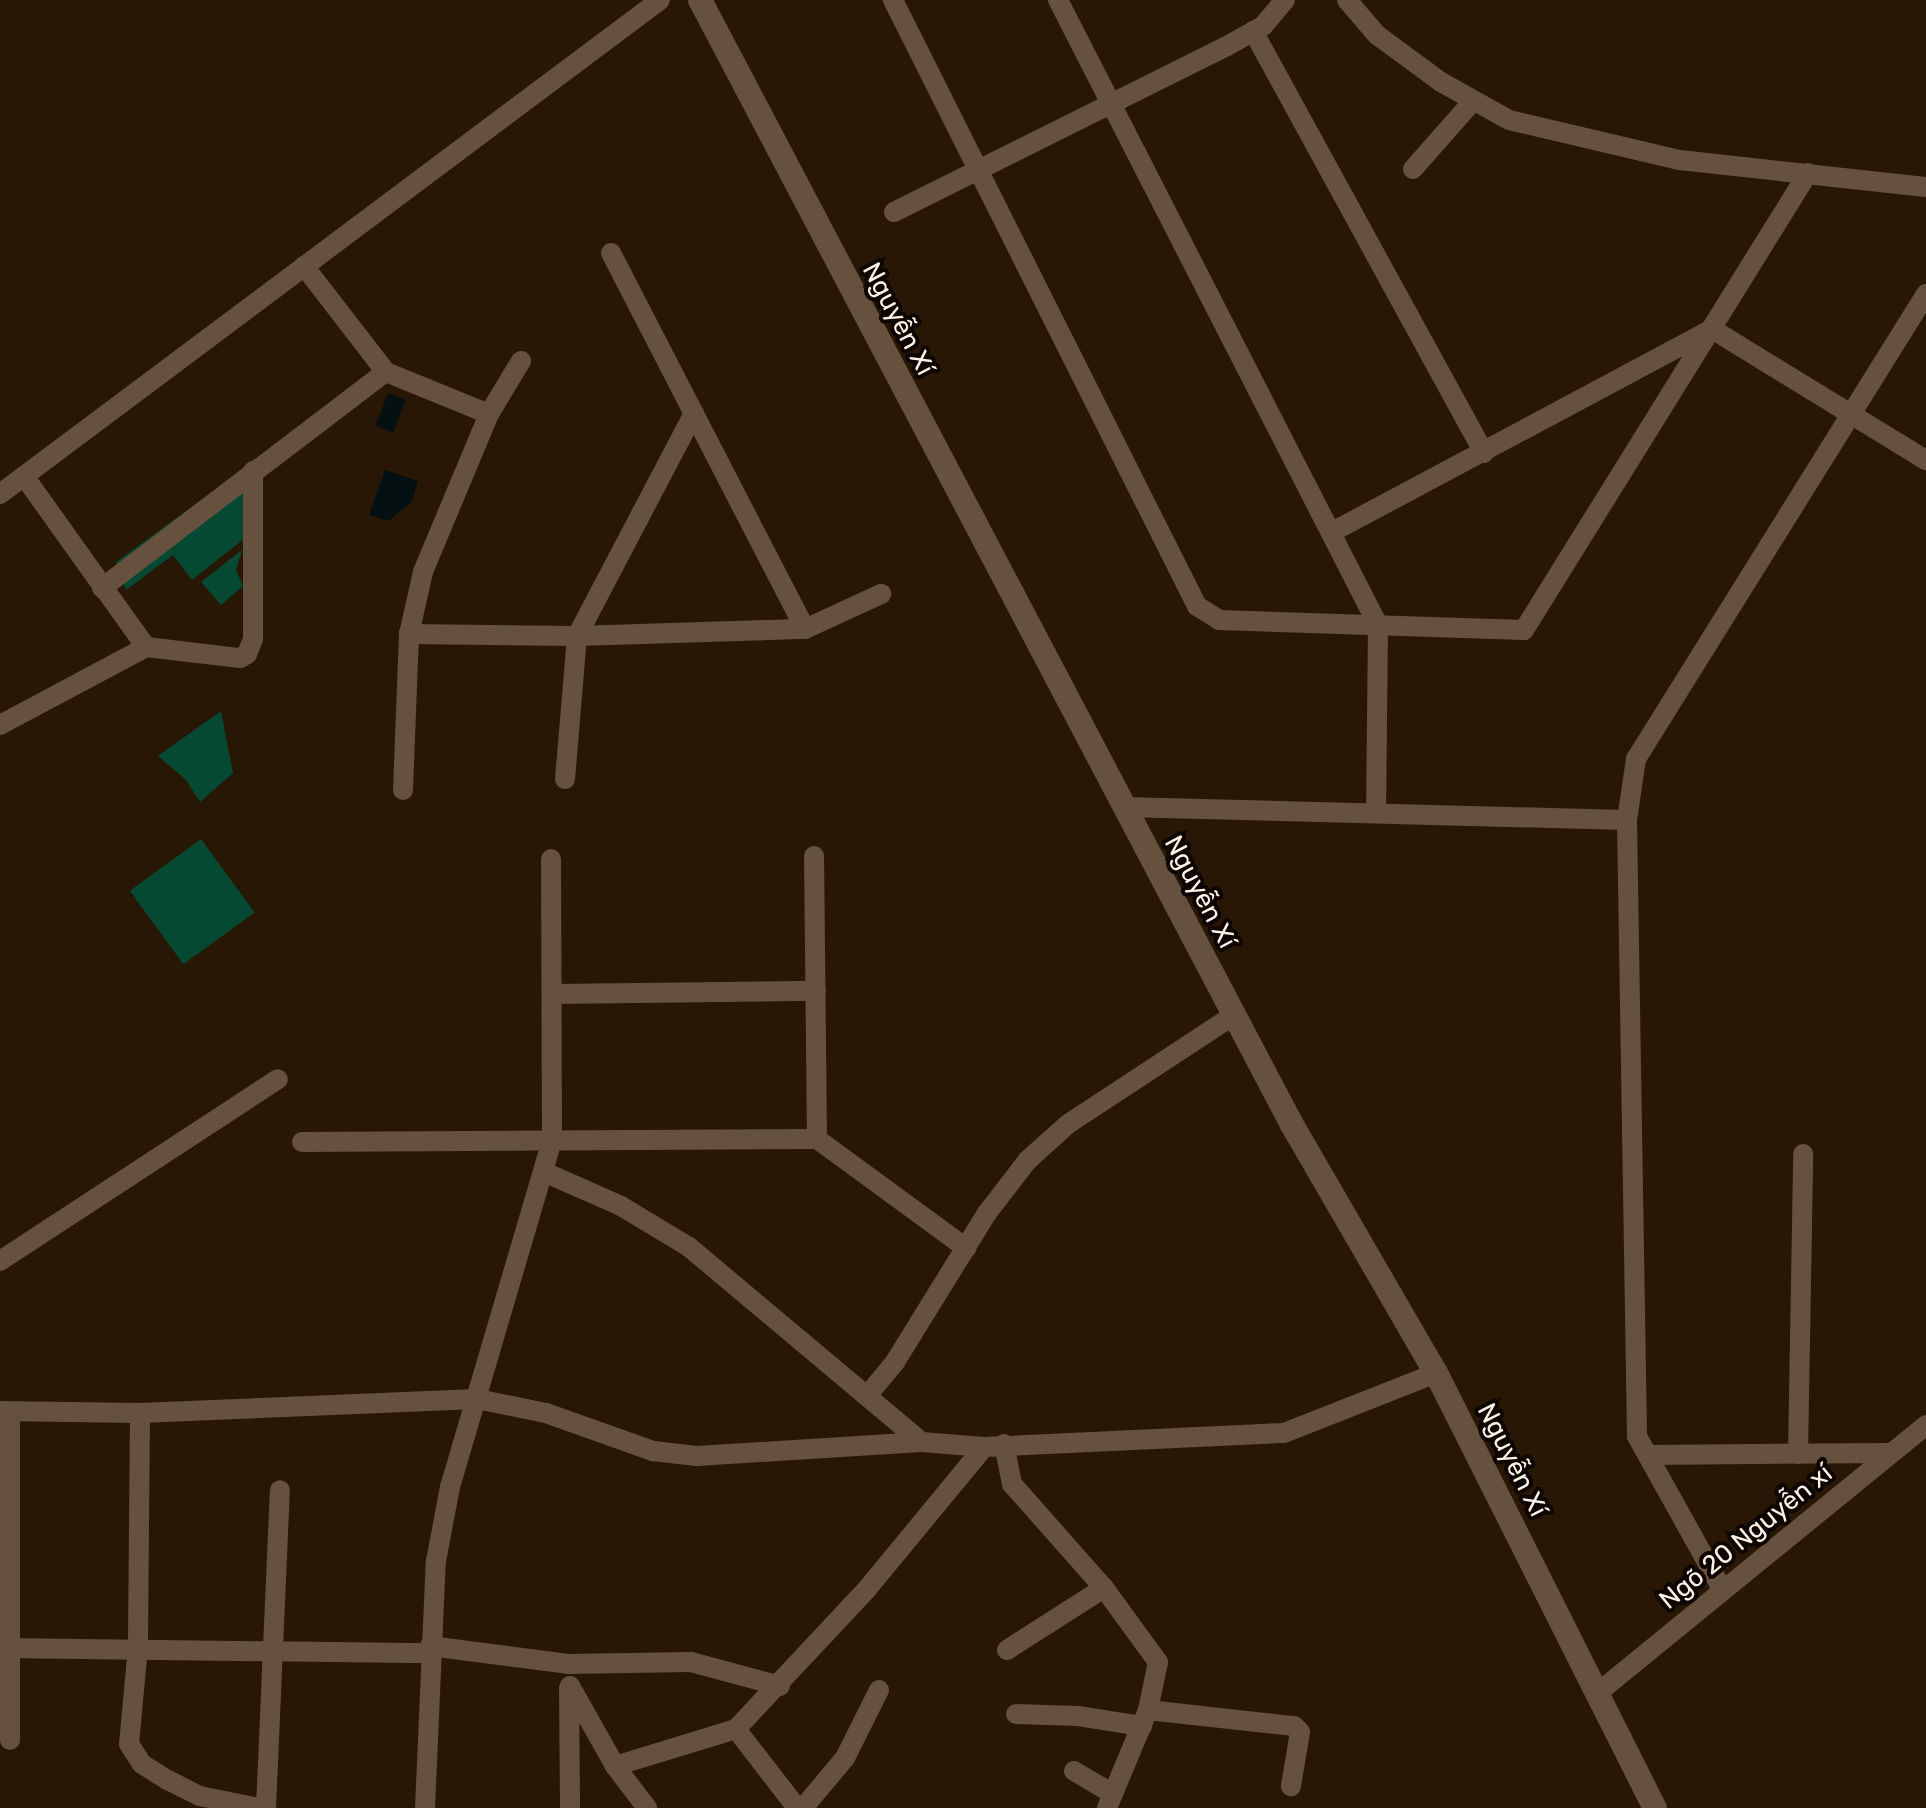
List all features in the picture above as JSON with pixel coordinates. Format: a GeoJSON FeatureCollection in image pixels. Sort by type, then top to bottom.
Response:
{"type":"FeatureCollection","features":[{"type":"Feature","properties":{"kind":"street"},"geometry":{"type":"LineString","coordinates":[[0,494],[660,0]]}},
{"type":"Feature","properties":{"kind":"street","name":"Nguyễn Xí"},"geometry":{"type":"LineString","coordinates":[[700,0],[1234,1015],[1436,1373],[1600,1691],[1655,1808]]}},
{"type":"Feature","properties":{"kind":"street"},"geometry":{"type":"LineString","coordinates":[[893,0],[975,172],[1197,606],[1219,620],[1524,630],[1808,173]]}},
{"type":"Feature","properties":{"kind":"street"},"geometry":{"type":"LineString","coordinates":[[1058,0],[1334,531],[1378,625],[1376,813]]}},
{"type":"Feature","properties":{"kind":"street"},"geometry":{"type":"LineString","coordinates":[[894,212],[1253,31],[1285,0]]}},
{"type":"Feature","properties":{"kind":"street"},"geometry":{"type":"LineString","coordinates":[[1347,0],[1377,35],[1473,101],[1509,120],[1572,139],[1680,160],[1926,187]]}},
{"type":"Feature","properties":{"kind":"street"},"geometry":{"type":"LineString","coordinates":[[1253,31],[1484,453]]}},
{"type":"Feature","properties":{"kind":"street"},"geometry":{"type":"LineString","coordinates":[[1413,169],[1473,101]]}},
{"type":"Feature","properties":{"kind":"street"},"geometry":{"type":"LineString","coordinates":[[611,253],[805,629]]}},
{"type":"Feature","properties":{"kind":"street"},"geometry":{"type":"LineString","coordinates":[[304,266],[386,372],[489,414]]}},
{"type":"Feature","properties":{"kind":"street"},"geometry":{"type":"LineString","coordinates":[[1722,1589],[1637,1436],[1627,820],[1636,759],[1926,294]]}},
{"type":"Feature","properties":{"kind":"street"},"geometry":{"type":"LineString","coordinates":[[1334,531],[1712,329]]}},
{"type":"Feature","properties":{"kind":"street"},"geometry":{"type":"LineString","coordinates":[[1712,329],[1926,460]]}},
{"type":"Feature","properties":{"kind":"street"},"geometry":{"type":"LineString","coordinates":[[403,790],[409,634],[423,572],[489,414],[521,361]]}},
{"type":"Feature","properties":{"kind":"street"},"geometry":{"type":"LineString","coordinates":[[102,588],[386,372]]}},
{"type":"Feature","properties":{"kind":"street"},"geometry":{"type":"LineString","coordinates":[[565,779],[577,636],[694,413]]}},
{"type":"Feature","properties":{"kind":"street"},"geometry":{"type":"LineString","coordinates":[[0,725],[146,647],[240,658],[251,649],[253,471]]}},
{"type":"Feature","properties":{"kind":"street"},"geometry":{"type":"LineString","coordinates":[[24,476],[146,647]]}},
{"type":"Feature","properties":{"kind":"street"},"geometry":{"type":"LineString","coordinates":[[409,634],[577,636],[805,629],[881,594]]}},
{"type":"Feature","properties":{"kind":"street"},"geometry":{"type":"LineString","coordinates":[[1123,807],[1627,820]]}},
{"type":"Feature","properties":{"kind":"street"},"geometry":{"type":"LineString","coordinates":[[814,856],[817,1139]]}},
{"type":"Feature","properties":{"kind":"street"},"geometry":{"type":"LineString","coordinates":[[425,1808],[436,1561],[477,1399],[552,1140],[551,859]]}},
{"type":"Feature","properties":{"kind":"street"},"geometry":{"type":"LineString","coordinates":[[553,994],[816,991]]}},
{"type":"Feature","properties":{"kind":"street"},"geometry":{"type":"LineString","coordinates":[[867,1396],[895,1362],[966,1248],[1028,1160],[1068,1124],[1234,1015]]}},
{"type":"Feature","properties":{"kind":"street"},"geometry":{"type":"LineString","coordinates":[[0,1261],[278,1079]]}},
{"type":"Feature","properties":{"kind":"street"},"geometry":{"type":"LineString","coordinates":[[302,1142],[817,1139],[966,1248]]}},
{"type":"Feature","properties":{"kind":"street"},"geometry":{"type":"LineString","coordinates":[[1798,1454],[1803,1154]]}},
{"type":"Feature","properties":{"kind":"street"},"geometry":{"type":"LineString","coordinates":[[544,1172],[621,1206],[689,1247],[921,1442]]}},
{"type":"Feature","properties":{"kind":"street"},"geometry":{"type":"LineString","coordinates":[[10,1740],[6,1648],[5,1411],[140,1413],[477,1399],[546,1413],[653,1451],[697,1456],[921,1442],[994,1446],[1284,1433],[1436,1373]]}},
{"type":"Feature","properties":{"kind":"street"},"geometry":{"type":"LineString","coordinates":[[140,1413],[138,1647],[129,1744],[142,1764],[200,1796],[259,1808]]}},
{"type":"Feature","properties":{"kind":"street","name":"Ngõ 20 Nguyễn xí"},"geometry":{"type":"LineString","coordinates":[[1600,1691],[1926,1425]]}},
{"type":"Feature","properties":{"kind":"street"},"geometry":{"type":"LineString","coordinates":[[994,1446],[1012,1484],[1104,1588],[1158,1662],[1145,1718],[1110,1801],[1074,1771]]}},
{"type":"Feature","properties":{"kind":"street"},"geometry":{"type":"LineString","coordinates":[[615,1766],[736,1729],[780,1686],[994,1446]]}},
{"type":"Feature","properties":{"kind":"street"},"geometry":{"type":"LineString","coordinates":[[1648,1455],[1891,1453]]}},
{"type":"Feature","properties":{"kind":"street"},"geometry":{"type":"LineString","coordinates":[[266,1808],[280,1490]]}},
{"type":"Feature","properties":{"kind":"street"},"geometry":{"type":"LineString","coordinates":[[1007,1650],[1104,1588]]}},
{"type":"Feature","properties":{"kind":"street"},"geometry":{"type":"LineString","coordinates":[[6,1648],[430,1649],[568,1664],[691,1662],[780,1686]]}},
{"type":"Feature","properties":{"kind":"street"},"geometry":{"type":"LineString","coordinates":[[568,1664],[570,1808]]}},
{"type":"Feature","properties":{"kind":"street"},"geometry":{"type":"LineString","coordinates":[[570,1686],[615,1766],[647,1808]]}},
{"type":"Feature","properties":{"kind":"street"},"geometry":{"type":"LineString","coordinates":[[736,1729],[800,1808],[845,1758],[879,1690]]}},
{"type":"Feature","properties":{"kind":"street"},"geometry":{"type":"LineString","coordinates":[[1016,1714],[1294,1726],[1300,1732],[1291,1786]]}},
{"type":"Feature","properties":{"kind":"green space"},"geometry":{"type":"Polygon","coordinates":[[[252,463],[245,538],[192,580],[173,555],[126,590],[116,562],[252,463]]]}},
{"type":"Feature","properties":{"kind":"green space"},"geometry":{"type":"Polygon","coordinates":[[[242,550],[236,570],[243,586],[221,605],[201,582],[242,550]]]}},
{"type":"Feature","properties":{"kind":"green space"},"geometry":{"type":"Polygon","coordinates":[[[221,711],[233,773],[200,802],[186,780],[158,756],[221,711]]]}},
{"type":"Feature","properties":{"kind":"green space"},"geometry":{"type":"Polygon","coordinates":[[[201,839],[254,913],[183,964],[130,891],[201,839]]]}},
{"type":"Feature","properties":{"kind":"shaded area"},"geometry":{"type":"Polygon","coordinates":[[[388,393],[406,400],[393,432],[375,426],[388,393]]]}},
{"type":"Feature","properties":{"kind":"shaded area"},"geometry":{"type":"Polygon","coordinates":[[[385,470],[418,481],[411,503],[388,521],[369,515],[385,470]]]}}]}
